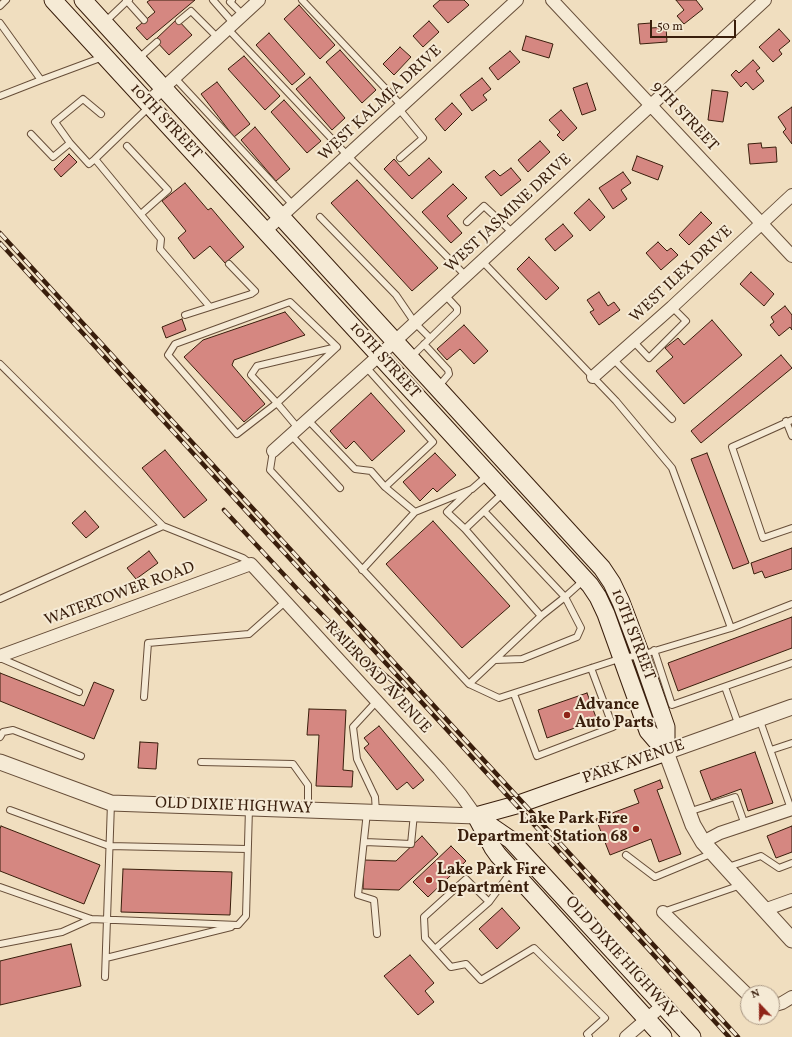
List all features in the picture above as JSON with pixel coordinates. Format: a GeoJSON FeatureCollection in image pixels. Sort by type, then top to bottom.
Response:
{"type":"FeatureCollection","features":[{"type":"Feature","properties":{"kind":"main road","name":"10TH STREET"},"geometry":{"type":"LineString","coordinates":[[53,0],[584,579],[598,597],[606,614],[648,731],[666,752]]}},
{"type":"Feature","properties":{"kind":"main road","name":"10TH STREET"},"geometry":{"type":"LineString","coordinates":[[83,0],[138,59],[170,83],[288,211],[394,342],[602,568],[612,583],[648,653],[666,727],[666,752]]}},
{"type":"Feature","properties":{"kind":"main road","name":"PARK AVENUE"},"geometry":{"type":"LineString","coordinates":[[476,816],[516,805],[666,752]]}},
{"type":"Feature","properties":{"kind":"main road","name":"OLD DIXIE HIGHWAY"},"geometry":{"type":"LineString","coordinates":[[476,816],[493,848],[664,1037]]}},
{"type":"Feature","properties":{"kind":"main road","name":"OLD DIXIE HIGHWAY"},"geometry":{"type":"LineString","coordinates":[[476,816],[511,840],[692,1037]]}},
{"type":"Feature","properties":{"kind":"street"},"geometry":{"type":"LineString","coordinates":[[149,105],[170,83],[259,0]]}},
{"type":"Feature","properties":{"kind":"street","name":"WEST KALMIA DRIVE"},"geometry":{"type":"LineString","coordinates":[[265,231],[517,0]]}},
{"type":"Feature","properties":{"kind":"street","name":"9TH STREET"},"geometry":{"type":"LineString","coordinates":[[552,0],[792,256]]}},
{"type":"Feature","properties":{"kind":"street","name":"WEST JASMINE DRIVE"},"geometry":{"type":"LineString","coordinates":[[273,451],[513,233],[765,0]]}},
{"type":"Feature","properties":{"kind":"street","name":"WEST ILEX DRIVE"},"geometry":{"type":"LineString","coordinates":[[593,377],[672,307],[792,195]]}},
{"type":"Feature","properties":{"kind":"street","name":"RAILROAD AVENUE"},"geometry":{"type":"LineString","coordinates":[[251,564],[439,769],[461,795],[476,816]]}},
{"type":"Feature","properties":{"kind":"street","name":"WATERTOWER ROAD"},"geometry":{"type":"LineString","coordinates":[[0,657],[251,564]]}},
{"type":"Feature","properties":{"kind":"street","name":"PARK AVENUE"},"geometry":{"type":"LineString","coordinates":[[666,752],[792,707]]}},
{"type":"Feature","properties":{"kind":"street","name":"10TH STREET"},"geometry":{"type":"LineString","coordinates":[[666,752],[693,825],[708,847],[726,868],[792,940]]}},
{"type":"Feature","properties":{"kind":"street","name":"OLD DIXIE HIGHWAY"},"geometry":{"type":"LineString","coordinates":[[0,762],[111,803],[476,816]]}},
{"type":"Feature","properties":{"kind":"street"},"geometry":{"type":"LineString","coordinates":[[708,847],[720,833],[791,809]]}},
{"type":"Feature","properties":{"kind":"street"},"geometry":{"type":"LineString","coordinates":[[764,910],[792,900]]}},
{"type":"Feature","properties":{"kind":"street"},"geometry":{"type":"LineString","coordinates":[[663,912],[740,987]]}},
{"type":"Feature","properties":{"kind":"street"},"geometry":{"type":"LineString","coordinates":[[780,1004],[792,997]]}},
{"type":"Feature","properties":{"kind":"street"},"geometry":{"type":"LineString","coordinates":[[626,1037],[663,1005]]}},
{"type":"Feature","properties":{"kind":"lane"},"geometry":{"type":"LineString","coordinates":[[0,6],[6,0]]}},
{"type":"Feature","properties":{"kind":"lane"},"geometry":{"type":"LineString","coordinates":[[104,23],[127,0],[144,20]]}},
{"type":"Feature","properties":{"kind":"lane"},"geometry":{"type":"LineString","coordinates":[[213,0],[235,22],[348,156],[466,276]]}},
{"type":"Feature","properties":{"kind":"lane"},"geometry":{"type":"LineString","coordinates":[[232,0],[230,2],[235,22]]}},
{"type":"Feature","properties":{"kind":"lane"},"geometry":{"type":"LineString","coordinates":[[302,0],[400,108],[423,138],[400,158]]}},
{"type":"Feature","properties":{"kind":"lane"},"geometry":{"type":"LineString","coordinates":[[179,21],[191,11],[218,38]]}},
{"type":"Feature","properties":{"kind":"lane"},"geometry":{"type":"LineString","coordinates":[[0,23],[41,80]]}},
{"type":"Feature","properties":{"kind":"lane"},"geometry":{"type":"LineString","coordinates":[[138,59],[157,42]]}},
{"type":"Feature","properties":{"kind":"lane"},"geometry":{"type":"LineString","coordinates":[[0,96],[104,56]]}},
{"type":"Feature","properties":{"kind":"lane"},"geometry":{"type":"LineString","coordinates":[[101,114],[83,99],[55,122],[70,143],[89,164],[149,105]]}},
{"type":"Feature","properties":{"kind":"lane"},"geometry":{"type":"LineString","coordinates":[[31,134],[53,157],[70,143]]}},
{"type":"Feature","properties":{"kind":"lane"},"geometry":{"type":"LineString","coordinates":[[127,146],[168,190],[141,214]]}},
{"type":"Feature","properties":{"kind":"lane"},"geometry":{"type":"LineString","coordinates":[[95,159],[161,239],[160,249],[210,306]]}},
{"type":"Feature","properties":{"kind":"lane"},"geometry":{"type":"LineString","coordinates":[[467,222],[484,206],[513,233]]}},
{"type":"Feature","properties":{"kind":"lane"},"geometry":{"type":"LineString","coordinates":[[320,217],[396,295],[415,322],[430,338]]}},
{"type":"Feature","properties":{"kind":"lane"},"geometry":{"type":"LineString","coordinates":[[482,261],[616,401],[672,468],[731,628]]}},
{"type":"Feature","properties":{"kind":"lane"},"geometry":{"type":"LineString","coordinates":[[185,315],[251,294],[254,291],[229,264]]}},
{"type":"Feature","properties":{"kind":"lane"},"geometry":{"type":"LineString","coordinates":[[410,358],[457,312],[457,308],[445,295]]}},
{"type":"Feature","properties":{"kind":"lane"},"geometry":{"type":"LineString","coordinates":[[290,302],[337,347],[277,403],[237,434],[168,355],[175,344],[290,302]]}},
{"type":"Feature","properties":{"kind":"lane"},"geometry":{"type":"LineString","coordinates":[[633,341],[649,358],[686,320],[672,307]]}},
{"type":"Feature","properties":{"kind":"lane"},"geometry":{"type":"LineString","coordinates":[[424,344],[448,370],[449,374],[437,388]]}},
{"type":"Feature","properties":{"kind":"lane"},"geometry":{"type":"LineString","coordinates":[[337,347],[257,366],[250,375],[277,403],[294,432],[340,488]]}},
{"type":"Feature","properties":{"kind":"lane"},"geometry":{"type":"LineString","coordinates":[[613,358],[672,419]]}},
{"type":"Feature","properties":{"kind":"lane"},"geometry":{"type":"LineString","coordinates":[[0,364],[163,526],[243,558],[251,564]]}},
{"type":"Feature","properties":{"kind":"lane"},"geometry":{"type":"LineString","coordinates":[[366,367],[433,442],[385,487]]}},
{"type":"Feature","properties":{"kind":"lane"},"geometry":{"type":"LineString","coordinates":[[308,420],[355,469],[371,471],[385,487],[415,512]]}},
{"type":"Feature","properties":{"kind":"lane"},"geometry":{"type":"LineString","coordinates":[[792,436],[789,420],[732,447],[763,538],[792,528]]}},
{"type":"Feature","properties":{"kind":"lane"},"geometry":{"type":"LineString","coordinates":[[273,451],[270,470],[469,684],[499,698],[622,658],[648,653],[731,628],[792,604]]}},
{"type":"Feature","properties":{"kind":"lane"},"geometry":{"type":"LineString","coordinates":[[488,475],[447,512],[465,529],[542,616]]}},
{"type":"Feature","properties":{"kind":"lane"},"geometry":{"type":"LineString","coordinates":[[362,570],[415,512],[472,489]]}},
{"type":"Feature","properties":{"kind":"lane"},"geometry":{"type":"LineString","coordinates":[[465,529],[504,492]]}},
{"type":"Feature","properties":{"kind":"lane"},"geometry":{"type":"LineString","coordinates":[[484,511],[565,598],[581,628],[577,637],[522,659],[495,660]]}},
{"type":"Feature","properties":{"kind":"lane"},"geometry":{"type":"LineString","coordinates":[[0,599],[163,526]]}},
{"type":"Feature","properties":{"kind":"lane"},"geometry":{"type":"LineString","coordinates":[[469,684],[542,616],[565,598],[584,579]]}},
{"type":"Feature","properties":{"kind":"lane"},"geometry":{"type":"LineString","coordinates":[[144,698],[148,643],[249,634],[285,602]]}},
{"type":"Feature","properties":{"kind":"lane"},"geometry":{"type":"LineString","coordinates":[[648,653],[672,705],[792,663]]}},
{"type":"Feature","properties":{"kind":"lane"},"geometry":{"type":"LineString","coordinates":[[0,657],[79,692]]}},
{"type":"Feature","properties":{"kind":"lane"},"geometry":{"type":"LineString","coordinates":[[514,694],[537,756],[614,727],[591,668]]}},
{"type":"Feature","properties":{"kind":"lane"},"geometry":{"type":"LineString","coordinates":[[725,687],[739,726]]}},
{"type":"Feature","properties":{"kind":"lane"},"geometry":{"type":"LineString","coordinates":[[376,702],[353,727],[357,759],[375,798],[365,842],[358,895],[374,900],[376,934]]}},
{"type":"Feature","properties":{"kind":"lane"},"geometry":{"type":"LineString","coordinates":[[759,718],[791,809]]}},
{"type":"Feature","properties":{"kind":"lane"},"geometry":{"type":"LineString","coordinates":[[1,731],[13,730],[81,756]]}},
{"type":"Feature","properties":{"kind":"lane"},"geometry":{"type":"LineString","coordinates":[[771,750],[792,743]]}},
{"type":"Feature","properties":{"kind":"lane"},"geometry":{"type":"LineString","coordinates":[[201,762],[293,764],[308,785],[308,810]]}},
{"type":"Feature","properties":{"kind":"lane"},"geometry":{"type":"LineString","coordinates":[[688,812],[735,797],[745,825]]}},
{"type":"Feature","properties":{"kind":"lane"},"geometry":{"type":"LineString","coordinates":[[105,977],[111,803]]}},
{"type":"Feature","properties":{"kind":"lane"},"geometry":{"type":"LineString","coordinates":[[106,958],[238,925],[246,916],[249,808]]}},
{"type":"Feature","properties":{"kind":"lane"},"geometry":{"type":"LineString","coordinates":[[10,810],[109,846],[247,850]]}},
{"type":"Feature","properties":{"kind":"lane"},"geometry":{"type":"LineString","coordinates":[[365,842],[411,844],[414,814]]}},
{"type":"Feature","properties":{"kind":"lane"},"geometry":{"type":"LineString","coordinates":[[626,855],[655,877],[708,847]]}},
{"type":"Feature","properties":{"kind":"lane"},"geometry":{"type":"LineString","coordinates":[[726,868],[761,856],[779,868],[792,863]]}},
{"type":"Feature","properties":{"kind":"lane"},"geometry":{"type":"LineString","coordinates":[[435,949],[489,902],[512,870]]}},
{"type":"Feature","properties":{"kind":"lane"},"geometry":{"type":"LineString","coordinates":[[489,902],[466,879],[424,917],[425,938],[452,967],[466,964],[481,980],[534,948],[605,1018],[587,1034],[589,1037]]}},
{"type":"Feature","properties":{"kind":"lane"},"geometry":{"type":"LineString","coordinates":[[663,912],[742,885]]}},
{"type":"Feature","properties":{"kind":"lane"},"geometry":{"type":"LineString","coordinates":[[0,887],[91,919],[238,925]]}},
{"type":"Feature","properties":{"kind":"lane"},"geometry":{"type":"LineString","coordinates":[[0,944],[62,932],[91,919]]}},
{"type":"Feature","properties":{"kind":"building"},"geometry":{"type":"Polygon","coordinates":[[[150,0],[195,0],[147,40],[136,28],[155,12],[147,2],[150,0]]]}},
{"type":"Feature","properties":{"kind":"building"},"geometry":{"type":"Polygon","coordinates":[[[440,0],[464,0],[469,5],[448,23],[433,6],[440,0]]]}},
{"type":"Feature","properties":{"kind":"building"},"geometry":{"type":"Polygon","coordinates":[[[676,0],[696,0],[703,9],[684,24],[677,16],[684,10],[676,0]]]}},
{"type":"Feature","properties":{"kind":"building"},"geometry":{"type":"Polygon","coordinates":[[[299,5],[335,45],[320,59],[284,19],[299,5]]]}},
{"type":"Feature","properties":{"kind":"building"},"geometry":{"type":"Polygon","coordinates":[[[177,19],[192,35],[169,55],[155,40],[177,19]]]}},
{"type":"Feature","properties":{"kind":"building"},"geometry":{"type":"Polygon","coordinates":[[[429,21],[439,32],[423,47],[413,36],[429,21]]]}},
{"type":"Feature","properties":{"kind":"building"},"geometry":{"type":"Polygon","coordinates":[[[651,23],[651,28],[666,27],[667,42],[640,44],[638,24],[651,23]]]}},
{"type":"Feature","properties":{"kind":"building"},"geometry":{"type":"Polygon","coordinates":[[[779,29],[790,41],[779,50],[782,54],[773,62],[759,47],[779,29]]]}},
{"type":"Feature","properties":{"kind":"building"},"geometry":{"type":"Polygon","coordinates":[[[269,33],[305,74],[292,85],[256,45],[269,33]]]}},
{"type":"Feature","properties":{"kind":"building"},"geometry":{"type":"Polygon","coordinates":[[[526,36],[553,44],[549,58],[522,50],[526,36]]]}},
{"type":"Feature","properties":{"kind":"building"},"geometry":{"type":"Polygon","coordinates":[[[400,47],[411,57],[394,75],[383,64],[400,47]]]}},
{"type":"Feature","properties":{"kind":"building"},"geometry":{"type":"Polygon","coordinates":[[[340,50],[376,90],[362,103],[326,62],[340,50]]]}},
{"type":"Feature","properties":{"kind":"building"},"geometry":{"type":"Polygon","coordinates":[[[510,51],[520,62],[498,80],[489,68],[510,51]]]}},
{"type":"Feature","properties":{"kind":"building"},"geometry":{"type":"Polygon","coordinates":[[[244,56],[280,96],[265,110],[228,69],[244,56]]]}},
{"type":"Feature","properties":{"kind":"building"},"geometry":{"type":"Polygon","coordinates":[[[753,60],[760,68],[756,71],[764,81],[753,90],[746,82],[741,87],[731,75],[736,70],[739,73],[753,60]]]}},
{"type":"Feature","properties":{"kind":"building"},"geometry":{"type":"Polygon","coordinates":[[[310,77],[345,118],[332,130],[296,89],[310,77]]]}},
{"type":"Feature","properties":{"kind":"building"},"geometry":{"type":"Polygon","coordinates":[[[482,78],[491,89],[483,95],[487,100],[472,111],[460,95],[482,78]]]}},
{"type":"Feature","properties":{"kind":"building"},"geometry":{"type":"Polygon","coordinates":[[[217,82],[250,124],[234,137],[201,94],[217,82]]]}},
{"type":"Feature","properties":{"kind":"building"},"geometry":{"type":"Polygon","coordinates":[[[587,83],[596,110],[582,115],[573,88],[587,83]]]}},
{"type":"Feature","properties":{"kind":"building"},"geometry":{"type":"Polygon","coordinates":[[[712,90],[728,92],[723,122],[708,120],[712,90]]]}},
{"type":"Feature","properties":{"kind":"building"},"geometry":{"type":"Polygon","coordinates":[[[284,100],[321,141],[307,153],[271,112],[284,100]]]}},
{"type":"Feature","properties":{"kind":"building"},"geometry":{"type":"Polygon","coordinates":[[[452,103],[462,114],[445,131],[435,119],[452,103]]]}},
{"type":"Feature","properties":{"kind":"building"},"geometry":{"type":"Polygon","coordinates":[[[792,107],[792,144],[783,132],[786,129],[778,117],[792,107]]]}},
{"type":"Feature","properties":{"kind":"building"},"geometry":{"type":"Polygon","coordinates":[[[561,110],[577,128],[563,141],[557,135],[560,132],[549,120],[561,110]]]}},
{"type":"Feature","properties":{"kind":"building"},"geometry":{"type":"Polygon","coordinates":[[[255,127],[290,169],[276,181],[241,140],[255,127]]]}},
{"type":"Feature","properties":{"kind":"building"},"geometry":{"type":"Polygon","coordinates":[[[540,141],[550,152],[528,172],[518,160],[540,141]]]}},
{"type":"Feature","properties":{"kind":"building"},"geometry":{"type":"Polygon","coordinates":[[[761,143],[762,148],[776,147],[777,162],[750,164],[748,144],[761,143]]]}},
{"type":"Feature","properties":{"kind":"building"},"geometry":{"type":"Polygon","coordinates":[[[69,154],[77,162],[61,177],[54,169],[69,154]]]}},
{"type":"Feature","properties":{"kind":"building"},"geometry":{"type":"Polygon","coordinates":[[[637,156],[663,166],[658,180],[632,170],[637,156]]]}},
{"type":"Feature","properties":{"kind":"building"},"geometry":{"type":"Polygon","coordinates":[[[429,158],[442,172],[412,199],[384,169],[394,159],[409,176],[429,158]]]}},
{"type":"Feature","properties":{"kind":"building"},"geometry":{"type":"Polygon","coordinates":[[[511,168],[521,180],[501,196],[485,177],[494,170],[500,176],[511,168]]]}},
{"type":"Feature","properties":{"kind":"building"},"geometry":{"type":"Polygon","coordinates":[[[623,172],[631,183],[621,190],[627,199],[613,209],[599,188],[623,172]]]}},
{"type":"Feature","properties":{"kind":"building"},"geometry":{"type":"Polygon","coordinates":[[[357,180],[438,268],[412,291],[331,203],[357,180]]]}},
{"type":"Feature","properties":{"kind":"building"},"geometry":{"type":"Polygon","coordinates":[[[185,183],[208,210],[211,208],[244,247],[225,263],[210,246],[194,259],[178,238],[186,231],[162,201],[185,183]]]}},
{"type":"Feature","properties":{"kind":"building"},"geometry":{"type":"Polygon","coordinates":[[[453,184],[467,198],[447,216],[462,233],[451,243],[422,212],[453,184]]]}},
{"type":"Feature","properties":{"kind":"building"},"geometry":{"type":"Polygon","coordinates":[[[589,199],[605,217],[590,231],[574,213],[589,199]]]}},
{"type":"Feature","properties":{"kind":"building"},"geometry":{"type":"Polygon","coordinates":[[[701,212],[712,223],[689,245],[679,235],[701,212]]]}},
{"type":"Feature","properties":{"kind":"building"},"geometry":{"type":"Polygon","coordinates":[[[563,224],[573,236],[555,251],[545,239],[563,224]]]}},
{"type":"Feature","properties":{"kind":"building"},"geometry":{"type":"Polygon","coordinates":[[[658,242],[667,251],[671,248],[678,255],[661,270],[646,253],[658,242]]]}},
{"type":"Feature","properties":{"kind":"building"},"geometry":{"type":"Polygon","coordinates":[[[529,257],[559,288],[546,300],[517,269],[529,257]]]}},
{"type":"Feature","properties":{"kind":"building"},"geometry":{"type":"Polygon","coordinates":[[[751,272],[774,294],[764,306],[740,284],[751,272]]]}},
{"type":"Feature","properties":{"kind":"building"},"geometry":{"type":"Polygon","coordinates":[[[599,292],[608,306],[614,302],[620,310],[599,325],[590,312],[594,310],[587,300],[599,292]]]}},
{"type":"Feature","properties":{"kind":"building"},"geometry":{"type":"Polygon","coordinates":[[[785,306],[792,315],[792,330],[790,327],[779,336],[770,325],[774,322],[771,317],[785,306]]]}},
{"type":"Feature","properties":{"kind":"building"},"geometry":{"type":"Polygon","coordinates":[[[285,312],[305,335],[234,360],[232,365],[265,404],[244,422],[184,357],[203,340],[285,312]]]}},
{"type":"Feature","properties":{"kind":"building"},"geometry":{"type":"Polygon","coordinates":[[[182,319],[186,330],[166,338],[162,327],[182,319]]]}},
{"type":"Feature","properties":{"kind":"building"},"geometry":{"type":"Polygon","coordinates":[[[712,320],[742,355],[684,404],[656,371],[673,357],[665,348],[678,338],[684,345],[712,320]]]}},
{"type":"Feature","properties":{"kind":"building"},"geometry":{"type":"Polygon","coordinates":[[[464,325],[488,351],[474,364],[460,349],[447,360],[437,349],[464,325]]]}},
{"type":"Feature","properties":{"kind":"building"},"geometry":{"type":"Polygon","coordinates":[[[781,355],[792,368],[701,443],[691,431],[781,355]]]}},
{"type":"Feature","properties":{"kind":"building"},"geometry":{"type":"Polygon","coordinates":[[[371,393],[405,431],[372,461],[354,441],[346,449],[330,431],[371,393]]]}},
{"type":"Feature","properties":{"kind":"building"},"geometry":{"type":"Polygon","coordinates":[[[165,450],[207,500],[184,518],[142,468],[165,450]]]}},
{"type":"Feature","properties":{"kind":"building"},"geometry":{"type":"Polygon","coordinates":[[[435,453],[456,475],[437,492],[433,488],[420,501],[403,482],[435,453]]]}},
{"type":"Feature","properties":{"kind":"building"},"geometry":{"type":"Polygon","coordinates":[[[707,453],[749,563],[733,569],[691,459],[707,453]]]}},
{"type":"Feature","properties":{"kind":"building"},"geometry":{"type":"Polygon","coordinates":[[[85,511],[99,527],[86,538],[72,523],[85,511]]]}},
{"type":"Feature","properties":{"kind":"building"},"geometry":{"type":"Polygon","coordinates":[[[433,521],[510,606],[462,648],[386,564],[433,521]]]}},
{"type":"Feature","properties":{"kind":"building"},"geometry":{"type":"Polygon","coordinates":[[[792,548],[792,569],[765,578],[762,571],[754,574],[751,563],[792,548]]]}},
{"type":"Feature","properties":{"kind":"building"},"geometry":{"type":"Polygon","coordinates":[[[149,551],[158,563],[136,579],[127,568],[149,551]]]}},
{"type":"Feature","properties":{"kind":"building"},"geometry":{"type":"Polygon","coordinates":[[[792,617],[792,648],[678,691],[668,663],[792,617]]]}},
{"type":"Feature","properties":{"kind":"building"},"geometry":{"type":"Polygon","coordinates":[[[0,673],[84,706],[94,682],[114,690],[94,739],[0,701],[0,673]]]}},
{"type":"Feature","properties":{"kind":"building","name":"Advance Auto Parts"},"geometry":{"type":"Polygon","coordinates":[[[587,693],[597,720],[547,738],[538,710],[587,693]]]}},
{"type":"Feature","properties":{"kind":"building"},"geometry":{"type":"Polygon","coordinates":[[[309,709],[346,710],[343,770],[353,771],[352,787],[316,786],[319,735],[307,735],[309,709]]]}},
{"type":"Feature","properties":{"kind":"building"},"geometry":{"type":"Polygon","coordinates":[[[379,726],[424,780],[413,789],[407,782],[397,790],[364,748],[369,744],[364,738],[379,726]]]}},
{"type":"Feature","properties":{"kind":"building"},"geometry":{"type":"Polygon","coordinates":[[[140,742],[158,743],[156,769],[138,768],[140,742]]]}},
{"type":"Feature","properties":{"kind":"building"},"geometry":{"type":"Polygon","coordinates":[[[755,752],[773,803],[748,811],[741,789],[711,800],[700,771],[755,752]]]}},
{"type":"Feature","properties":{"kind":"building","name":"Lake Park Fire Department Station 68"},"geometry":{"type":"Polygon","coordinates":[[[660,780],[663,788],[657,790],[681,854],[659,862],[651,839],[610,855],[596,819],[639,803],[634,790],[660,780]]]}},
{"type":"Feature","properties":{"kind":"building"},"geometry":{"type":"Polygon","coordinates":[[[1,826],[100,865],[84,904],[0,871],[1,826]]]}},
{"type":"Feature","properties":{"kind":"building"},"geometry":{"type":"Polygon","coordinates":[[[792,826],[792,852],[776,858],[767,836],[792,826]]]}},
{"type":"Feature","properties":{"kind":"building"},"geometry":{"type":"Polygon","coordinates":[[[422,836],[438,854],[399,890],[363,889],[364,860],[396,861],[422,836]]]}},
{"type":"Feature","properties":{"kind":"building"},"geometry":{"type":"Polygon","coordinates":[[[451,846],[466,861],[428,897],[413,882],[451,846]]]}},
{"type":"Feature","properties":{"kind":"building"},"geometry":{"type":"Polygon","coordinates":[[[123,869],[232,872],[230,915],[121,912],[123,869]]]}},
{"type":"Feature","properties":{"kind":"building"},"geometry":{"type":"Polygon","coordinates":[[[502,908],[520,928],[497,949],[479,929],[502,908]]]}},
{"type":"Feature","properties":{"kind":"building"},"geometry":{"type":"Polygon","coordinates":[[[71,944],[81,986],[0,1005],[0,961],[71,944]]]}},
{"type":"Feature","properties":{"kind":"building"},"geometry":{"type":"Polygon","coordinates":[[[410,955],[434,983],[425,991],[434,1002],[418,1015],[384,976],[410,955]]]}},
{"type":"Feature","properties":{"kind":"railway"},"geometry":{"type":"LineString","coordinates":[[0,233],[738,1037]]}},
{"type":"Feature","properties":{"kind":"railway"},"geometry":{"type":"LineString","coordinates":[[0,243],[729,1037]]}},
{"type":"Feature","properties":{"kind":"railway"},"geometry":{"type":"LineString","coordinates":[[224,510],[300,592],[365,658],[403,690]]}},
{"type":"Feature","properties":{"kind":"place","name":"Advance Auto Parts"},"geometry":{"type":"Point","coordinates":[567,715]}},
{"type":"Feature","properties":{"kind":"place","name":"Lake Park Fire Department Station 68"},"geometry":{"type":"Point","coordinates":[636,829]}},
{"type":"Feature","properties":{"kind":"place","name":"Lake Park Fire Department"},"geometry":{"type":"Point","coordinates":[429,880]}}]}
